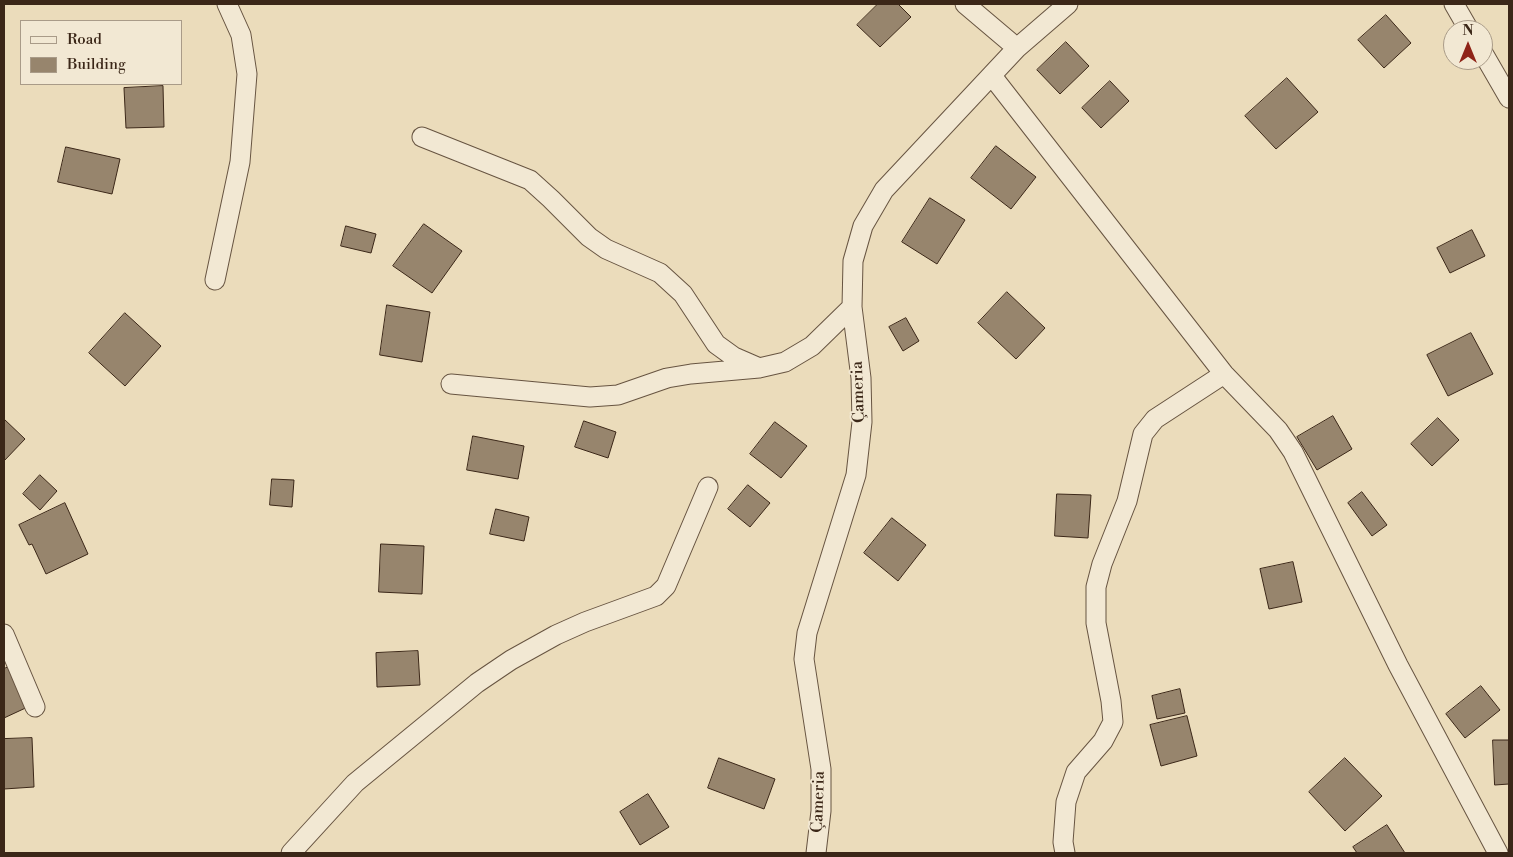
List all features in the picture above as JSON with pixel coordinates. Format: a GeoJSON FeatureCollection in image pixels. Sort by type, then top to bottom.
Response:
{"type":"FeatureCollection","features":[{"type":"Feature","properties":{"kind":"street"},"geometry":{"type":"LineString","coordinates":[[215,280],[240,162],[247,74],[241,35],[227,4]]}},
{"type":"Feature","properties":{"kind":"street"},"geometry":{"type":"LineString","coordinates":[[965,4],[1017,48]]}},
{"type":"Feature","properties":{"kind":"street","name":"Çameria"},"geometry":{"type":"LineString","coordinates":[[816,853],[821,811],[821,769],[804,659],[807,634],[856,476],[862,422],[861,378],[852,307],[853,261],[863,226],[884,190],[1017,48],[1068,4]]}},
{"type":"Feature","properties":{"kind":"street"},"geometry":{"type":"LineString","coordinates":[[1454,4],[1463,20]]}},
{"type":"Feature","properties":{"kind":"street"},"geometry":{"type":"LineString","coordinates":[[1493,70],[1509,98]]}},
{"type":"Feature","properties":{"kind":"street"},"geometry":{"type":"LineString","coordinates":[[992,76],[1224,374],[1278,430],[1294,452],[1398,665],[1498,853]]}},
{"type":"Feature","properties":{"kind":"street"},"geometry":{"type":"LineString","coordinates":[[422,138],[530,180],[551,198],[589,237],[606,249],[660,273],[683,294],[716,344],[734,357],[759,368]]}},
{"type":"Feature","properties":{"kind":"street"},"geometry":{"type":"LineString","coordinates":[[451,384],[590,397],[618,395],[667,378],[759,368],[785,362],[812,346],[852,307]]}},
{"type":"Feature","properties":{"kind":"street"},"geometry":{"type":"LineString","coordinates":[[1065,853],[1063,842],[1066,802],[1076,772],[1103,741],[1113,722],[1111,701],[1096,623],[1096,587],[1102,564],[1127,501],[1143,434],[1155,419],[1224,374]]}},
{"type":"Feature","properties":{"kind":"street"},"geometry":{"type":"LineString","coordinates":[[291,853],[354,783],[477,683],[511,660],[556,635],[585,622],[656,596],[666,586],[708,487]]}},
{"type":"Feature","properties":{"kind":"street"},"geometry":{"type":"LineString","coordinates":[[4,634],[35,707]]}},
{"type":"Feature","properties":{"kind":"building"},"geometry":{"type":"Polygon","coordinates":[[[878,4],[898,4],[911,17],[880,47],[857,25],[878,4]]]}},
{"type":"Feature","properties":{"kind":"building"},"geometry":{"type":"Polygon","coordinates":[[[1386,15],[1411,43],[1384,68],[1358,40],[1386,15]]]}},
{"type":"Feature","properties":{"kind":"building"},"geometry":{"type":"Polygon","coordinates":[[[1066,42],[1089,66],[1060,94],[1037,70],[1066,42]]]}},
{"type":"Feature","properties":{"kind":"building"},"geometry":{"type":"Polygon","coordinates":[[[1287,78],[1318,112],[1276,149],[1245,116],[1287,78]]]}},
{"type":"Feature","properties":{"kind":"building"},"geometry":{"type":"Polygon","coordinates":[[[1110,81],[1129,101],[1101,128],[1082,108],[1110,81]]]}},
{"type":"Feature","properties":{"kind":"building"},"geometry":{"type":"Polygon","coordinates":[[[163,86],[164,127],[126,128],[124,88],[163,86]]]}},
{"type":"Feature","properties":{"kind":"building"},"geometry":{"type":"Polygon","coordinates":[[[996,146],[1036,177],[1011,209],[971,178],[996,146]]]}},
{"type":"Feature","properties":{"kind":"building"},"geometry":{"type":"Polygon","coordinates":[[[66,147],[120,159],[112,194],[58,182],[66,147]]]}},
{"type":"Feature","properties":{"kind":"building"},"geometry":{"type":"Polygon","coordinates":[[[930,198],[965,220],[937,264],[902,242],[930,198]]]}},
{"type":"Feature","properties":{"kind":"building"},"geometry":{"type":"Polygon","coordinates":[[[424,224],[462,251],[432,293],[393,266],[424,224]]]}},
{"type":"Feature","properties":{"kind":"building"},"geometry":{"type":"Polygon","coordinates":[[[346,226],[376,234],[371,253],[341,246],[346,226]]]}},
{"type":"Feature","properties":{"kind":"building"},"geometry":{"type":"Polygon","coordinates":[[[1472,230],[1485,256],[1450,273],[1437,248],[1472,230]]]}},
{"type":"Feature","properties":{"kind":"building"},"geometry":{"type":"Polygon","coordinates":[[[1007,292],[1045,328],[1016,359],[978,323],[1007,292]]]}},
{"type":"Feature","properties":{"kind":"building"},"geometry":{"type":"Polygon","coordinates":[[[387,305],[430,312],[422,362],[380,355],[387,305]]]}},
{"type":"Feature","properties":{"kind":"building"},"geometry":{"type":"Polygon","coordinates":[[[125,313],[161,346],[125,386],[89,353],[125,313]]]}},
{"type":"Feature","properties":{"kind":"building"},"geometry":{"type":"Polygon","coordinates":[[[906,318],[919,341],[903,351],[889,327],[906,318]]]}},
{"type":"Feature","properties":{"kind":"building"},"geometry":{"type":"Polygon","coordinates":[[[1471,333],[1493,374],[1448,396],[1427,355],[1471,333]]]}},
{"type":"Feature","properties":{"kind":"building"},"geometry":{"type":"Polygon","coordinates":[[[1333,416],[1352,449],[1317,470],[1297,437],[1333,416]]]}},
{"type":"Feature","properties":{"kind":"building"},"geometry":{"type":"Polygon","coordinates":[[[1438,418],[1459,440],[1432,466],[1411,444],[1438,418]]]}},
{"type":"Feature","properties":{"kind":"building"},"geometry":{"type":"Polygon","coordinates":[[[4,419],[25,439],[4,461],[4,419]]]}},
{"type":"Feature","properties":{"kind":"building"},"geometry":{"type":"Polygon","coordinates":[[[584,421],[616,432],[608,458],[575,447],[584,421]]]}},
{"type":"Feature","properties":{"kind":"building"},"geometry":{"type":"Polygon","coordinates":[[[775,422],[807,446],[781,478],[750,454],[775,422]]]}},
{"type":"Feature","properties":{"kind":"building"},"geometry":{"type":"Polygon","coordinates":[[[473,436],[524,446],[518,479],[467,470],[473,436]]]}},
{"type":"Feature","properties":{"kind":"building"},"geometry":{"type":"Polygon","coordinates":[[[40,475],[57,491],[40,510],[23,494],[40,475]]]}},
{"type":"Feature","properties":{"kind":"building"},"geometry":{"type":"Polygon","coordinates":[[[272,479],[294,480],[292,507],[270,505],[272,479]]]}},
{"type":"Feature","properties":{"kind":"building"},"geometry":{"type":"Polygon","coordinates":[[[748,485],[770,503],[750,527],[728,509],[748,485]]]}},
{"type":"Feature","properties":{"kind":"building"},"geometry":{"type":"Polygon","coordinates":[[[1362,492],[1387,525],[1372,536],[1348,503],[1362,492]]]}},
{"type":"Feature","properties":{"kind":"building"},"geometry":{"type":"Polygon","coordinates":[[[1057,494],[1091,495],[1088,538],[1055,536],[1057,494]]]}},
{"type":"Feature","properties":{"kind":"building"},"geometry":{"type":"Polygon","coordinates":[[[65,503],[88,554],[46,574],[32,544],[29,545],[19,525],[65,503]]]}},
{"type":"Feature","properties":{"kind":"building"},"geometry":{"type":"Polygon","coordinates":[[[496,509],[529,517],[524,541],[490,534],[496,509]]]}},
{"type":"Feature","properties":{"kind":"building"},"geometry":{"type":"Polygon","coordinates":[[[892,518],[926,545],[898,581],[864,553],[892,518]]]}},
{"type":"Feature","properties":{"kind":"building"},"geometry":{"type":"Polygon","coordinates":[[[381,544],[424,546],[422,594],[379,592],[381,544]]]}},
{"type":"Feature","properties":{"kind":"building"},"geometry":{"type":"Polygon","coordinates":[[[1293,562],[1302,602],[1269,609],[1260,569],[1293,562]]]}},
{"type":"Feature","properties":{"kind":"building"},"geometry":{"type":"Polygon","coordinates":[[[418,651],[420,685],[377,687],[376,653],[418,651]]]}},
{"type":"Feature","properties":{"kind":"building"},"geometry":{"type":"Polygon","coordinates":[[[13,665],[32,705],[4,718],[4,669],[13,665]]]}},
{"type":"Feature","properties":{"kind":"building"},"geometry":{"type":"Polygon","coordinates":[[[1481,686],[1500,710],[1465,738],[1446,714],[1481,686]]]}},
{"type":"Feature","properties":{"kind":"building"},"geometry":{"type":"Polygon","coordinates":[[[1180,689],[1185,713],[1157,719],[1152,696],[1180,689]]]}},
{"type":"Feature","properties":{"kind":"building"},"geometry":{"type":"Polygon","coordinates":[[[1187,716],[1197,756],[1161,766],[1150,725],[1187,716]]]}},
{"type":"Feature","properties":{"kind":"building"},"geometry":{"type":"Polygon","coordinates":[[[32,738],[34,787],[4,789],[4,739],[32,738]]]}},
{"type":"Feature","properties":{"kind":"building"},"geometry":{"type":"Polygon","coordinates":[[[1493,740],[1509,740],[1509,784],[1495,785],[1493,740]]]}},
{"type":"Feature","properties":{"kind":"building"},"geometry":{"type":"Polygon","coordinates":[[[719,758],[775,779],[764,809],[708,788],[719,758]]]}},
{"type":"Feature","properties":{"kind":"building"},"geometry":{"type":"Polygon","coordinates":[[[1345,758],[1382,796],[1345,831],[1309,792],[1345,758]]]}},
{"type":"Feature","properties":{"kind":"building"},"geometry":{"type":"Polygon","coordinates":[[[648,794],[669,827],[640,845],[620,812],[648,794]]]}},
{"type":"Feature","properties":{"kind":"building"},"geometry":{"type":"Polygon","coordinates":[[[1387,825],[1405,853],[1357,853],[1353,847],[1387,825]]]}}]}
